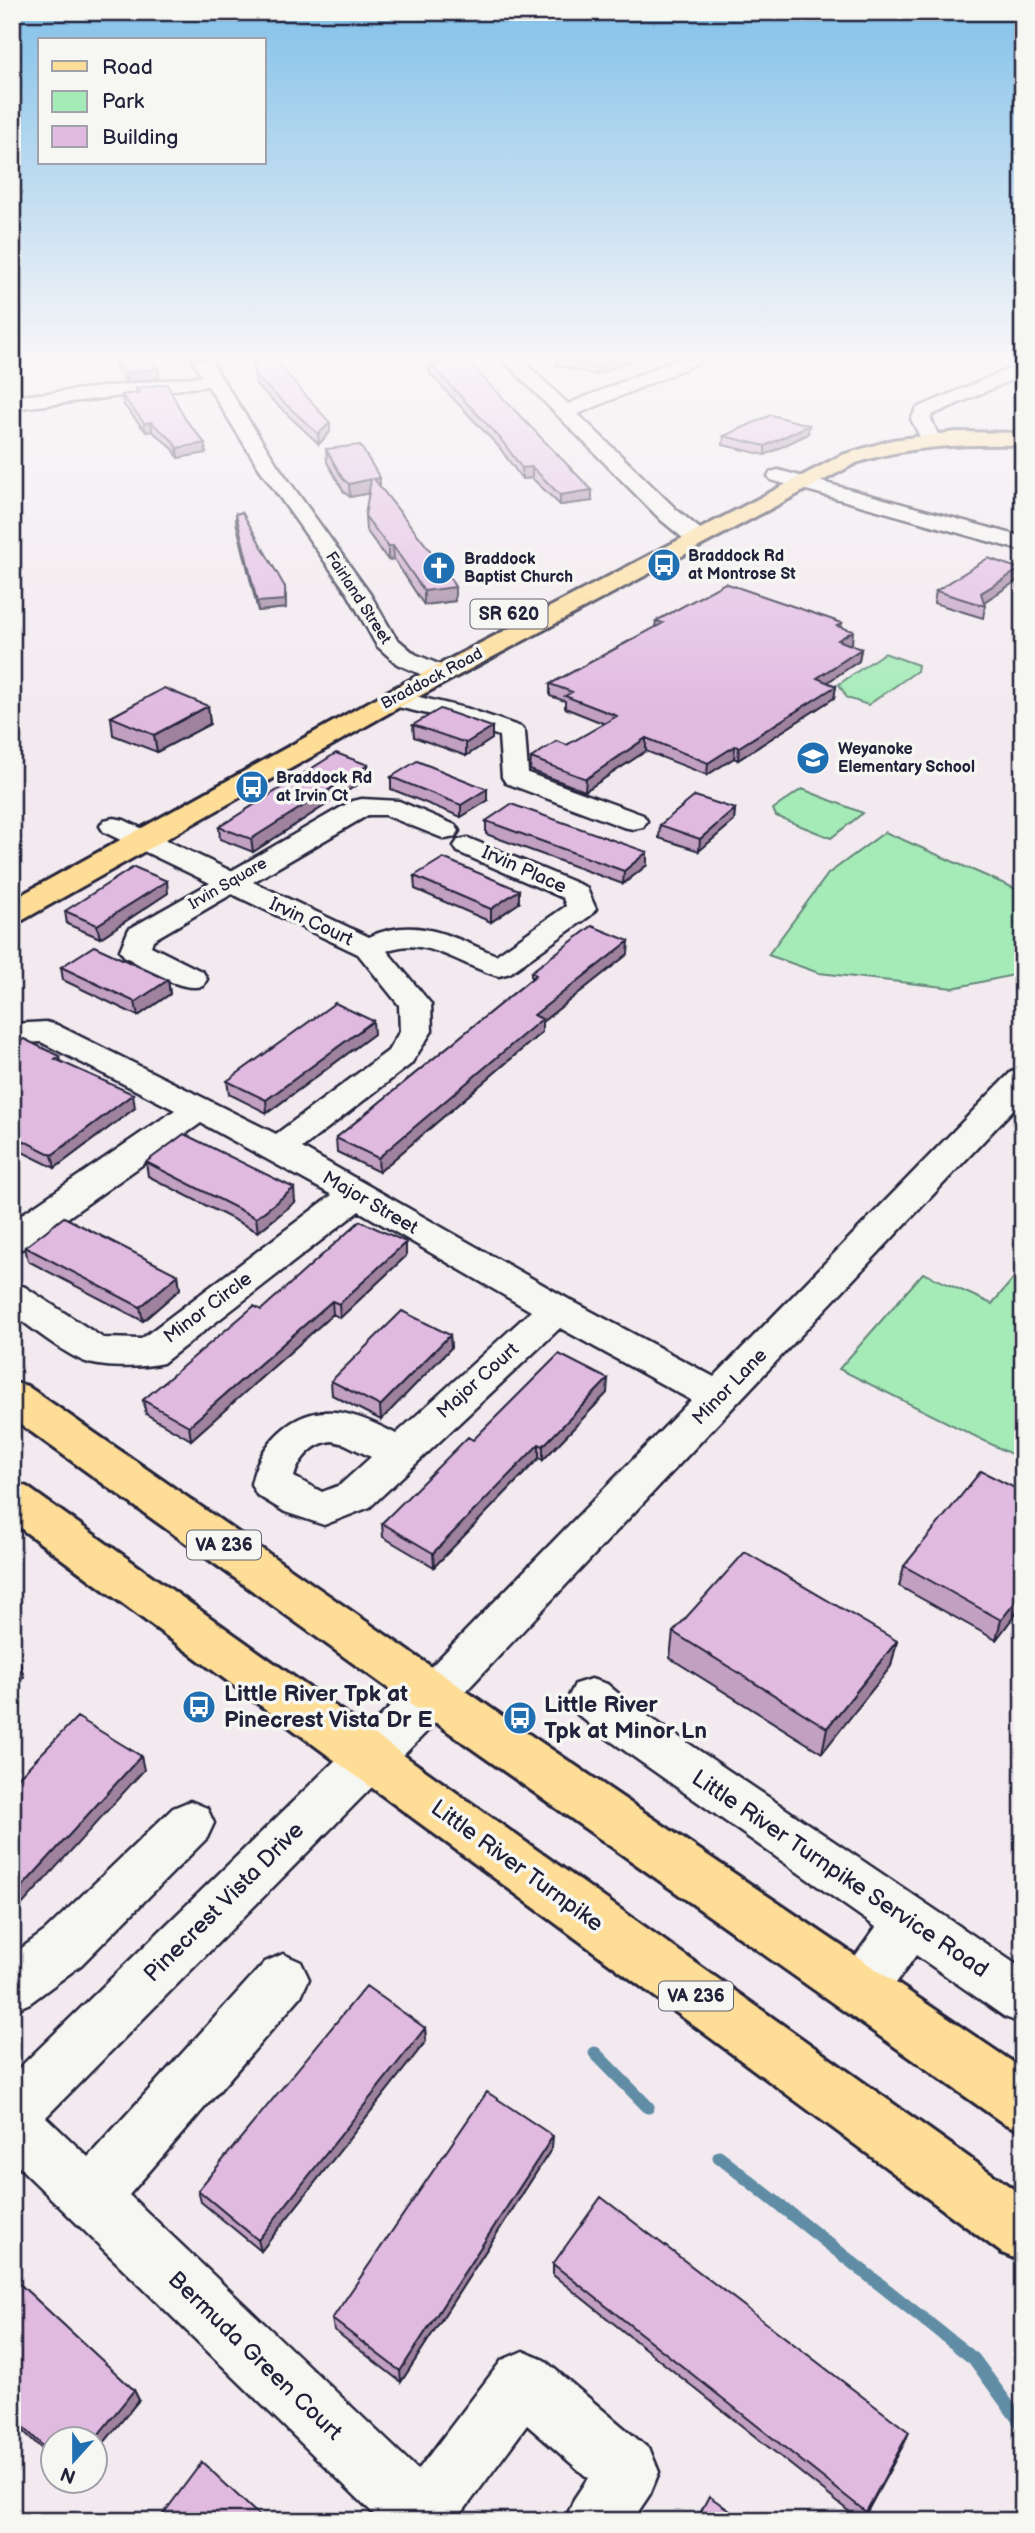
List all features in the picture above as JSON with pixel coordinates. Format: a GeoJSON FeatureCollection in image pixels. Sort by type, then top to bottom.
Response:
{"type":"FeatureCollection","features":[{"type":"Feature","properties":{"kind":"main road","name":"Braddock Road"},"geometry":{"type":"LineString","coordinates":[[12,883],[127,833],[394,699],[690,531],[774,478]]}},
{"type":"Feature","properties":{"kind":"main road","name":"Braddock Road"},"geometry":{"type":"LineString","coordinates":[[369,686],[690,531],[815,478]]}},
{"type":"Feature","properties":{"kind":"main road","name":"Braddock Road"},"geometry":{"type":"LineString","coordinates":[[12,913],[242,755]]}},
{"type":"Feature","properties":{"kind":"main road","name":"VA 236"},"geometry":{"type":"LineString","coordinates":[[12,1398],[435,1693],[491,1735],[1023,2103]]}},
{"type":"Feature","properties":{"kind":"main road","name":"Little River Turnpike"},"geometry":{"type":"LineString","coordinates":[[12,1499],[1023,2232]]}},
{"type":"Feature","properties":{"kind":"street","name":"Fairland Street"},"geometry":{"type":"LineString","coordinates":[[276,478],[359,594],[392,650],[441,674]]}},
{"type":"Feature","properties":{"kind":"street"},"geometry":{"type":"LineString","coordinates":[[634,478],[690,531]]}},
{"type":"Feature","properties":{"kind":"street"},"geometry":{"type":"LineString","coordinates":[[785,478],[1023,544]]}},
{"type":"Feature","properties":{"kind":"street"},"geometry":{"type":"LineString","coordinates":[[394,699],[460,714],[512,732],[515,777],[633,821]]}},
{"type":"Feature","properties":{"kind":"street","name":"Irvin Square"},"geometry":{"type":"LineString","coordinates":[[192,979],[135,950],[140,935],[362,807],[389,807]]}},
{"type":"Feature","properties":{"kind":"street","name":"Irvin Place"},"geometry":{"type":"LineString","coordinates":[[369,948],[393,937],[422,936],[499,967],[580,909],[576,893],[389,807]]}},
{"type":"Feature","properties":{"kind":"street","name":"Irvin Court"},"geometry":{"type":"LineString","coordinates":[[127,833],[369,948],[415,1004],[416,1031],[400,1057],[278,1149]]}},
{"type":"Feature","properties":{"kind":"street","name":"Major Street"},"geometry":{"type":"LineString","coordinates":[[12,1034],[46,1032],[278,1149],[557,1309],[720,1398]]}},
{"type":"Feature","properties":{"kind":"street","name":"Minor Lane"},"geometry":{"type":"LineString","coordinates":[[435,1693],[1023,1079]]}},
{"type":"Feature","properties":{"kind":"street"},"geometry":{"type":"LineString","coordinates":[[12,1239],[198,1110]]}},
{"type":"Feature","properties":{"kind":"street","name":"Minor Circle"},"geometry":{"type":"LineString","coordinates":[[12,1296],[95,1351],[149,1353],[356,1195]]}},
{"type":"Feature","properties":{"kind":"street","name":"Major Court"},"geometry":{"type":"LineString","coordinates":[[398,1453],[557,1309]]}},
{"type":"Feature","properties":{"kind":"street","name":"Pinecrest Vista Drive"},"geometry":{"type":"LineString","coordinates":[[12,2113],[435,1693]]}},
{"type":"Feature","properties":{"kind":"street","name":"Little River Turnpike Service Road"},"geometry":{"type":"LineString","coordinates":[[591,1698],[617,1720],[1023,1999]]}},
{"type":"Feature","properties":{"kind":"street"},"geometry":{"type":"LineString","coordinates":[[12,1986],[62,1948],[190,1823]]}},
{"type":"Feature","properties":{"kind":"street"},"geometry":{"type":"LineString","coordinates":[[861,1990],[910,1921]]}},
{"type":"Feature","properties":{"kind":"street"},"geometry":{"type":"LineString","coordinates":[[90,2197],[283,1979]]}},
{"type":"Feature","properties":{"kind":"street","name":"Bermuda Green Court"},"geometry":{"type":"LineString","coordinates":[[12,2122],[419,2518],[523,2381],[628,2472],[596,2521]]}},
{"type":"Feature","properties":{"kind":"green space"},"geometry":{"type":"Polygon","coordinates":[[[884,653],[918,665],[917,671],[868,705],[847,698],[839,684],[884,653]]]}},
{"type":"Feature","properties":{"kind":"green space"},"geometry":{"type":"Polygon","coordinates":[[[802,789],[863,813],[831,838],[776,816],[773,809],[802,789]]]}},
{"type":"Feature","properties":{"kind":"green space"},"geometry":{"type":"Polygon","coordinates":[[[885,832],[1023,892],[1023,973],[953,988],[819,973],[768,955],[828,874],[885,832]]]}},
{"type":"Feature","properties":{"kind":"green space"},"geometry":{"type":"Polygon","coordinates":[[[1023,1267],[1023,1460],[839,1369],[923,1273],[992,1304],[1023,1267]]]}},
{"type":"Feature","properties":{"kind":"building"},"geometry":{"type":"Polygon","coordinates":[[[379,478],[374,479],[447,572],[455,587],[424,591],[393,546],[388,546],[365,516],[371,479],[349,484],[343,479],[379,478]]]}},
{"type":"Feature","properties":{"kind":"building"},"geometry":{"type":"Polygon","coordinates":[[[543,478],[581,478],[592,490],[560,495],[543,478]]]}},
{"type":"Feature","properties":{"kind":"building"},"geometry":{"type":"Polygon","coordinates":[[[242,512],[285,587],[285,600],[257,602],[236,514],[242,512]]]}},
{"type":"Feature","properties":{"kind":"building"},"geometry":{"type":"Polygon","coordinates":[[[988,558],[1020,569],[981,593],[985,606],[936,591],[988,558]]]}},
{"type":"Feature","properties":{"kind":"building"},"geometry":{"type":"Polygon","coordinates":[[[725,583],[842,623],[837,626],[853,631],[838,640],[861,649],[817,678],[836,686],[739,747],[735,746],[708,763],[646,738],[586,779],[531,758],[557,741],[567,745],[617,716],[565,696],[572,692],[550,684],[663,623],[656,621],[725,583]]]}},
{"type":"Feature","properties":{"kind":"building"},"geometry":{"type":"Polygon","coordinates":[[[164,688],[208,706],[154,735],[111,717],[164,688]]]}},
{"type":"Feature","properties":{"kind":"building"},"geometry":{"type":"Polygon","coordinates":[[[440,709],[492,727],[466,743],[413,725],[440,709]]]}},
{"type":"Feature","properties":{"kind":"building"},"geometry":{"type":"Polygon","coordinates":[[[336,753],[368,765],[251,839],[219,827],[336,753]]]}},
{"type":"Feature","properties":{"kind":"building"},"geometry":{"type":"Polygon","coordinates":[[[417,761],[487,789],[461,805],[391,777],[417,761]]]}},
{"type":"Feature","properties":{"kind":"building"},"geometry":{"type":"Polygon","coordinates":[[[695,796],[735,809],[700,839],[660,825],[695,796]]]}},
{"type":"Feature","properties":{"kind":"building"},"geometry":{"type":"Polygon","coordinates":[[[511,804],[647,852],[624,871],[486,821],[511,804]]]}},
{"type":"Feature","properties":{"kind":"building"},"geometry":{"type":"Polygon","coordinates":[[[443,858],[519,890],[491,909],[414,876],[443,858]]]}},
{"type":"Feature","properties":{"kind":"building"},"geometry":{"type":"Polygon","coordinates":[[[134,867],[167,881],[97,925],[65,911],[134,867]]]}},
{"type":"Feature","properties":{"kind":"building"},"geometry":{"type":"Polygon","coordinates":[[[592,926],[629,941],[534,1015],[542,1019],[378,1158],[336,1138],[536,975],[531,972],[592,926]]]}},
{"type":"Feature","properties":{"kind":"building"},"geometry":{"type":"Polygon","coordinates":[[[94,946],[168,980],[135,1002],[61,967],[94,946]]]}},
{"type":"Feature","properties":{"kind":"building"},"geometry":{"type":"Polygon","coordinates":[[[335,1003],[373,1021],[266,1100],[227,1081],[335,1003]]]}},
{"type":"Feature","properties":{"kind":"building"},"geometry":{"type":"Polygon","coordinates":[[[24,1039],[59,1056],[55,1059],[133,1094],[52,1155],[12,1135],[12,1046],[24,1039]]]}},
{"type":"Feature","properties":{"kind":"building"},"geometry":{"type":"Polygon","coordinates":[[[184,1134],[294,1188],[256,1218],[146,1162],[184,1134]]]}},
{"type":"Feature","properties":{"kind":"building"},"geometry":{"type":"Polygon","coordinates":[[[64,1217],[178,1275],[140,1307],[25,1247],[64,1217]]]}},
{"type":"Feature","properties":{"kind":"building"},"geometry":{"type":"Polygon","coordinates":[[[360,1221],[406,1242],[339,1304],[332,1301],[189,1426],[143,1400],[254,1306],[261,1310],[360,1221]]]}},
{"type":"Feature","properties":{"kind":"building"},"geometry":{"type":"Polygon","coordinates":[[[402,1311],[450,1335],[380,1406],[331,1381],[402,1311]]]}},
{"type":"Feature","properties":{"kind":"building"},"geometry":{"type":"Polygon","coordinates":[[[559,1354],[608,1379],[543,1446],[539,1444],[433,1553],[382,1523],[468,1437],[473,1440],[559,1354]]]}},
{"type":"Feature","properties":{"kind":"building"},"geometry":{"type":"Polygon","coordinates":[[[981,1471],[1023,1492],[1023,1592],[1001,1620],[904,1566],[981,1471]]]}},
{"type":"Feature","properties":{"kind":"building"},"geometry":{"type":"Polygon","coordinates":[[[745,1552],[897,1641],[827,1728],[673,1632],[745,1552]]]}},
{"type":"Feature","properties":{"kind":"building"},"geometry":{"type":"Polygon","coordinates":[[[12,1658],[20,1663],[12,1670],[12,1658]]]}},
{"type":"Feature","properties":{"kind":"building"},"geometry":{"type":"Polygon","coordinates":[[[77,1717],[141,1756],[12,1898],[12,1784],[77,1717]]]}},
{"type":"Feature","properties":{"kind":"building"},"geometry":{"type":"Polygon","coordinates":[[[366,1986],[425,2028],[258,2240],[198,2190],[366,1986]]]}},
{"type":"Feature","properties":{"kind":"building"},"geometry":{"type":"Polygon","coordinates":[[[487,2092],[553,2136],[400,2371],[332,2319],[487,2092]]]}},
{"type":"Feature","properties":{"kind":"building"},"geometry":{"type":"Polygon","coordinates":[[[601,2197],[909,2432],[866,2512],[553,2264],[601,2197]]]}},
{"type":"Feature","properties":{"kind":"building"},"geometry":{"type":"Polygon","coordinates":[[[12,2277],[134,2390],[107,2424],[38,2424],[38,2441],[12,2416],[12,2277]]]}},
{"type":"Feature","properties":{"kind":"building"},"geometry":{"type":"Polygon","coordinates":[[[202,2462],[265,2521],[158,2521],[202,2462]]]}},
{"type":"Feature","properties":{"kind":"building"},"geometry":{"type":"Polygon","coordinates":[[[709,2496],[744,2521],[696,2521],[709,2496]]]}},
{"type":"Feature","properties":{"kind":"waterway"},"geometry":{"type":"LineString","coordinates":[[595,2053],[648,2107]]}},
{"type":"Feature","properties":{"kind":"waterway"},"geometry":{"type":"LineString","coordinates":[[719,2157],[974,2359],[1023,2426]]}},
{"type":"Feature","properties":{"kind":"place","name":"Braddock Rd at Montrose St"},"geometry":{"type":"Point","coordinates":[664,565]}},
{"type":"Feature","properties":{"kind":"place","name":"Braddock Baptist Church"},"geometry":{"type":"Point","coordinates":[439,568]}},
{"type":"Feature","properties":{"kind":"place","name":"Weyanoke Elementary School"},"geometry":{"type":"Point","coordinates":[813,758]}},
{"type":"Feature","properties":{"kind":"place","name":"Braddock Rd at Irvin Ct"},"geometry":{"type":"Point","coordinates":[252,787]}},
{"type":"Feature","properties":{"kind":"place","name":"Little River Tpk at Pinecrest Vista Dr E"},"geometry":{"type":"Point","coordinates":[199,1707]}},
{"type":"Feature","properties":{"kind":"place","name":"Little River Tpk at Minor Ln"},"geometry":{"type":"Point","coordinates":[520,1718]}}]}
